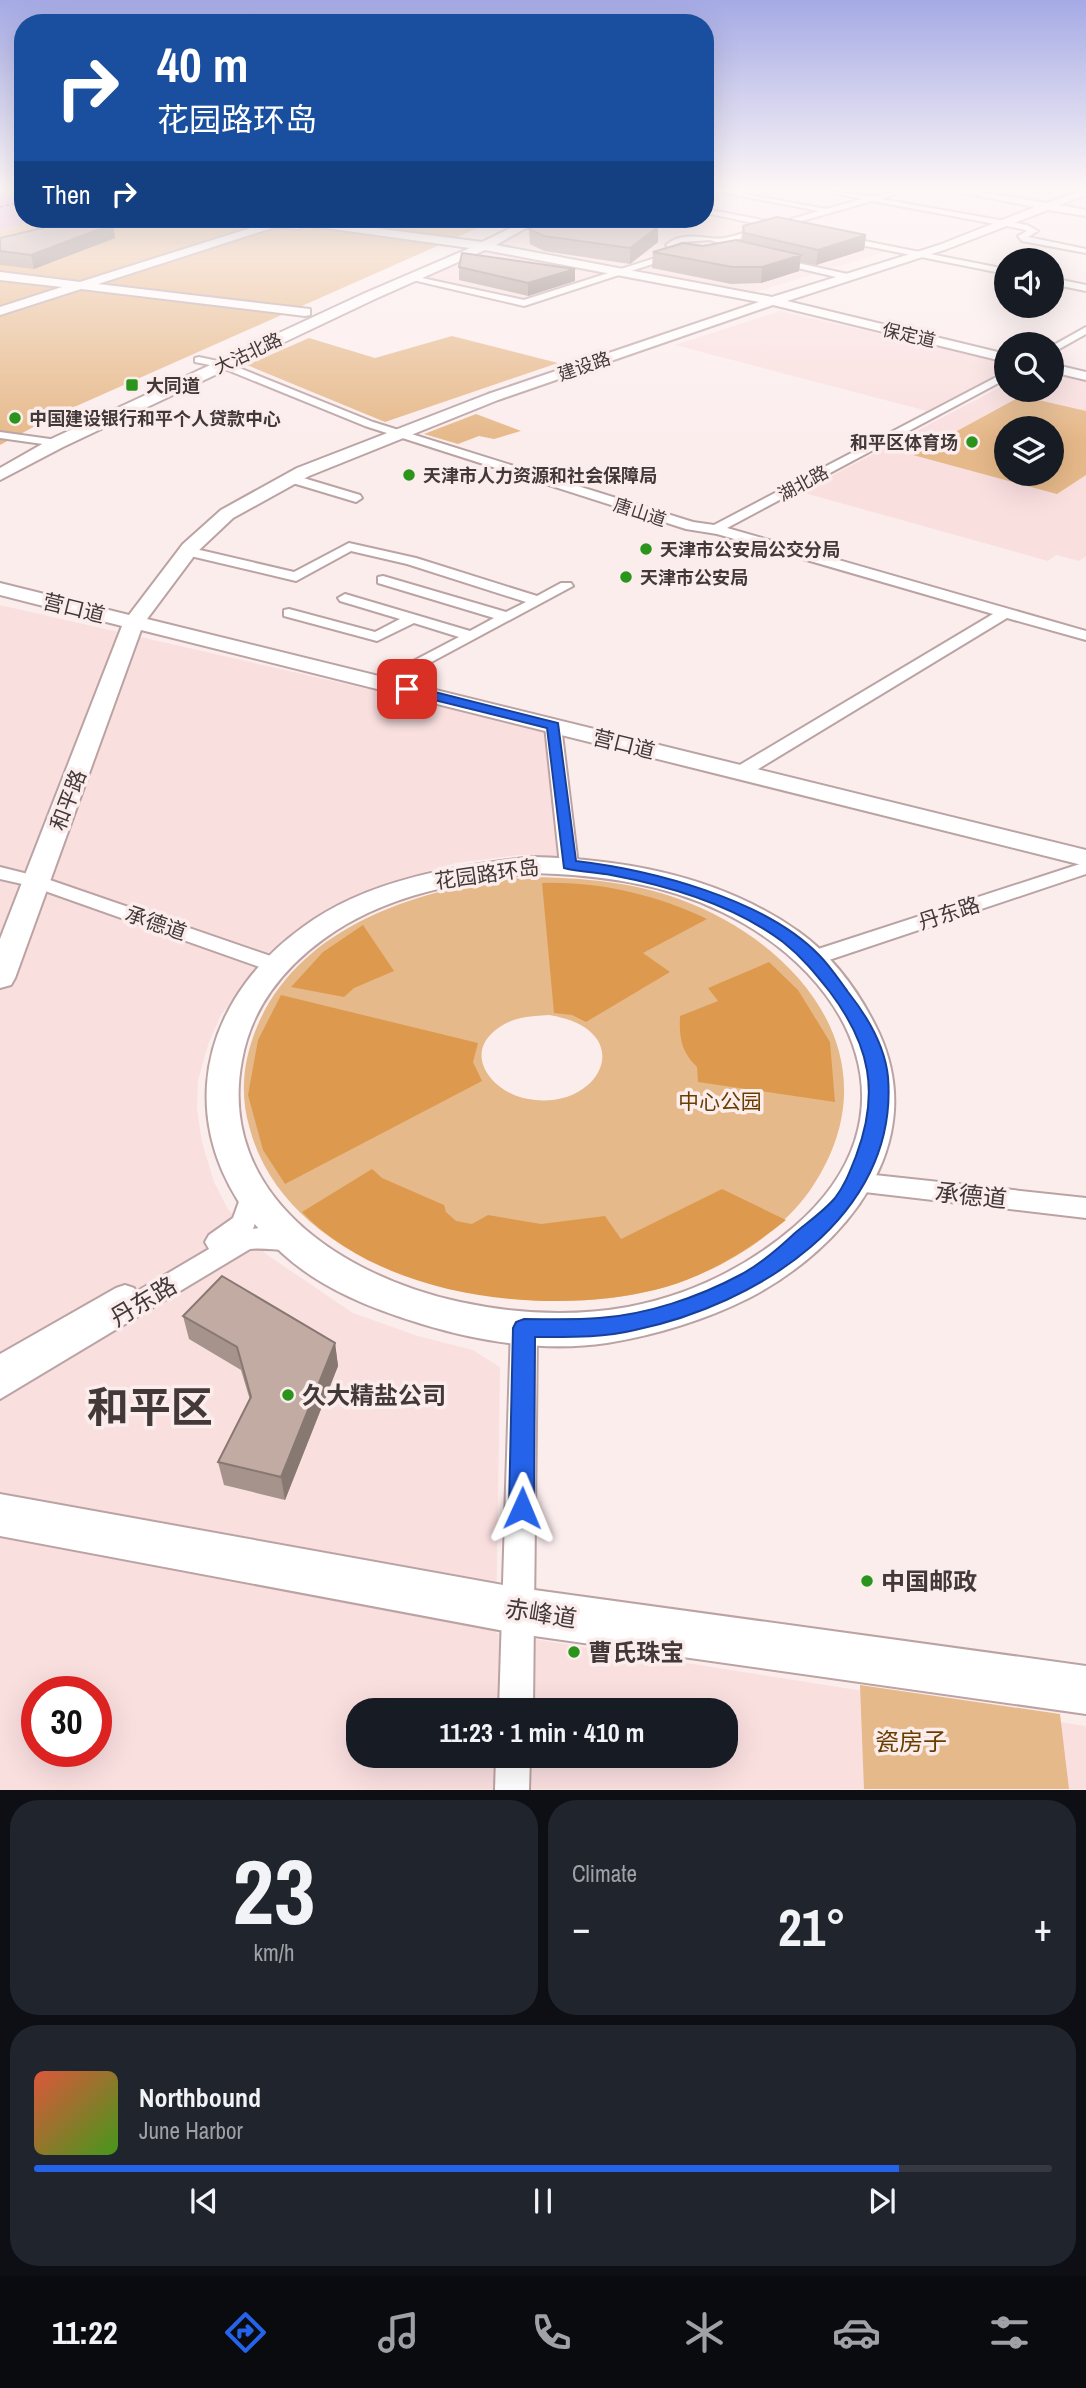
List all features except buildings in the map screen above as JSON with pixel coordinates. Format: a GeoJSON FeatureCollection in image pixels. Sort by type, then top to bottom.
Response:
{"type":"FeatureCollection","features":[{"type":"Feature","properties":{"kind":"street"},"geometry":{"type":"LineString","coordinates":[[0,312],[122,274]]}},
{"type":"Feature","properties":{"kind":"street","name":"大沽北路"},"geometry":{"type":"LineString","coordinates":[[162,377],[393,274]]}},
{"type":"Feature","properties":{"kind":"street","name":"大沽北路"},"geometry":{"type":"LineString","coordinates":[[0,475],[57,443],[416,274]]}},
{"type":"Feature","properties":{"kind":"street"},"geometry":{"type":"LineString","coordinates":[[408,278],[524,303],[613,274]]}},
{"type":"Feature","properties":{"kind":"street","name":"保定道"},"geometry":{"type":"LineString","coordinates":[[625,274],[743,301],[771,302],[994,355]]}},
{"type":"Feature","properties":{"kind":"street"},"geometry":{"type":"LineString","coordinates":[[834,274],[849,277]]}},
{"type":"Feature","properties":{"kind":"street","name":"建设路"},"geometry":{"type":"LineString","coordinates":[[134,622],[187,551],[227,514],[290,478],[505,393],[860,274]]}},
{"type":"Feature","properties":{"kind":"street"},"geometry":{"type":"LineString","coordinates":[[0,276],[305,312]]}},
{"type":"Feature","properties":{"kind":"street"},"geometry":{"type":"LineString","coordinates":[[1064,283],[1086,288]]}},
{"type":"Feature","properties":{"kind":"street"},"geometry":{"type":"LineString","coordinates":[[1064,343],[1086,330]]}},
{"type":"Feature","properties":{"kind":"street","name":"唐山道"},"geometry":{"type":"LineString","coordinates":[[199,360],[223,365],[398,434],[690,528],[713,530],[1086,638]]}},
{"type":"Feature","properties":{"kind":"street"},"geometry":{"type":"LineString","coordinates":[[1064,371],[1086,376]]}},
{"type":"Feature","properties":{"kind":"street","name":"湖北路"},"geometry":{"type":"LineString","coordinates":[[713,530],[994,381]]}},
{"type":"Feature","properties":{"kind":"street"},"geometry":{"type":"LineString","coordinates":[[0,454],[128,393]]}},
{"type":"Feature","properties":{"kind":"street"},"geometry":{"type":"LineString","coordinates":[[0,435],[57,443]]}},
{"type":"Feature","properties":{"kind":"street"},"geometry":{"type":"LineString","coordinates":[[290,478],[356,498]]}},
{"type":"Feature","properties":{"kind":"street"},"geometry":{"type":"LineString","coordinates":[[187,551],[296,577],[349,547],[411,561],[538,601]]}},
{"type":"Feature","properties":{"kind":"street"},"geometry":{"type":"LineString","coordinates":[[383,580],[506,617]]}},
{"type":"Feature","properties":{"kind":"street"},"geometry":{"type":"LineString","coordinates":[[383,683],[566,586]]}},
{"type":"Feature","properties":{"kind":"street","name":"营口道"},"geometry":{"type":"LineString","coordinates":[[0,589],[1086,858]]}},
{"type":"Feature","properties":{"kind":"street"},"geometry":{"type":"LineString","coordinates":[[345,598],[472,636]]}},
{"type":"Feature","properties":{"kind":"street"},"geometry":{"type":"LineString","coordinates":[[289,613],[377,637],[413,618]]}},
{"type":"Feature","properties":{"kind":"street"},"geometry":{"type":"LineString","coordinates":[[739,773],[1003,614]]}},
{"type":"Feature","properties":{"kind":"street","name":"和平路"},"geometry":{"type":"LineString","coordinates":[[0,978],[134,622]]}},
{"type":"Feature","properties":{"kind":"street"},"geometry":{"type":"LineString","coordinates":[[553,726],[569,865]]}},
{"type":"Feature","properties":{"kind":"street","name":"承德道"},"geometry":{"type":"LineString","coordinates":[[0,865],[37,882],[275,965]]}},
{"type":"Feature","properties":{"kind":"street","name":"花园路环岛"},"geometry":{"type":"LineString","coordinates":[[569,865],[630,874],[703,894],[758,919],[813,958],[835,984],[862,1026],[878,1074],[879,1101],[874,1134],[856,1182],[841,1205],[774,1265],[748,1281],[708,1299],[637,1321],[600,1327],[524,1328],[478,1322],[423,1310],[340,1273],[293,1241],[253,1195],[235,1163],[221,1120],[220,1075],[231,1029],[255,987],[275,965],[312,933],[338,917],[407,888],[504,868],[569,865]]}},
{"type":"Feature","properties":{"kind":"street","name":"丹东路"},"geometry":{"type":"LineString","coordinates":[[813,958],[1086,868]]}},
{"type":"Feature","properties":{"kind":"street","name":"承德道"},"geometry":{"type":"LineString","coordinates":[[0,873],[37,882]]}},
{"type":"Feature","properties":{"kind":"street","name":"承德道"},"geometry":{"type":"LineString","coordinates":[[856,1182],[1086,1208]]}},
{"type":"Feature","properties":{"kind":"street","name":"丹东路"},"geometry":{"type":"LineString","coordinates":[[0,1368],[235,1231],[246,1219],[253,1195]]}},
{"type":"Feature","properties":{"kind":"street","name":"丹东路"},"geometry":{"type":"LineString","coordinates":[[0,1387],[245,1240],[267,1237],[293,1241]]}},
{"type":"Feature","properties":{"kind":"street"},"geometry":{"type":"LineString","coordinates":[[516,1698],[524,1328]]}},
{"type":"Feature","properties":{"kind":"street","name":"赤峰道"},"geometry":{"type":"LineString","coordinates":[[0,1516],[520,1611],[1086,1690]]}},
{"type":"Feature","properties":{"kind":"street"},"geometry":{"type":"LineString","coordinates":[[512,1790],[513,1768]]}},
{"type":"Feature","properties":{"kind":"shaded area"},"geometry":{"type":"Polygon","coordinates":[[[436,274],[604,274],[520,301],[422,280],[436,274]]]}},
{"type":"Feature","properties":{"kind":"shaded area"},"geometry":{"type":"Polygon","coordinates":[[[650,274],[815,274],[753,293],[650,274]]]}},
{"type":"Feature","properties":{"kind":"shaded area"},"geometry":{"type":"Polygon","coordinates":[[[780,311],[994,360],[994,376],[927,411],[675,345],[780,311]]]}},
{"type":"Feature","properties":{"kind":"shaded area"},"geometry":{"type":"Polygon","coordinates":[[[1064,376],[1086,381],[1086,556],[1079,561],[1056,555],[1048,561],[801,492],[994,390],[994,402],[1064,402],[1064,376]]]}},
{"type":"Feature","properties":{"kind":"shaded area"},"geometry":{"type":"Polygon","coordinates":[[[0,605],[544,729],[557,856],[520,855],[456,863],[393,881],[327,909],[301,927],[248,979],[221,1015],[209,1042],[198,1080],[197,1109],[202,1142],[214,1182],[228,1209],[266,1254],[353,1313],[418,1336],[473,1350],[500,1367],[496,1633],[1086,1726],[1086,1789],[0,1790],[0,605]]]}},
{"type":"Feature","properties":{"kind":"shaded area"},"geometry":{"type":"Polygon","coordinates":[[[542,883],[584,884],[627,891],[688,910],[707,919],[643,953],[670,972],[586,1022],[572,1015],[554,1013],[542,883]]]}},
{"type":"Feature","properties":{"kind":"shaded area"},"geometry":{"type":"Polygon","coordinates":[[[363,925],[394,971],[354,988],[344,997],[291,987],[323,952],[363,925]]]}},
{"type":"Feature","properties":{"kind":"shaded area"},"geometry":{"type":"Polygon","coordinates":[[[769,962],[798,990],[830,1042],[835,1102],[698,1082],[697,1067],[687,1056],[682,1044],[680,1016],[718,1001],[708,988],[769,962]]]}},
{"type":"Feature","properties":{"kind":"shaded area"},"geometry":{"type":"Polygon","coordinates":[[[281,995],[478,1043],[473,1062],[482,1081],[285,1184],[263,1150],[248,1095],[258,1040],[281,995]]]}},
{"type":"Feature","properties":{"kind":"shaded area"},"geometry":{"type":"Polygon","coordinates":[[[372,1169],[382,1178],[444,1205],[446,1212],[456,1221],[472,1224],[488,1215],[541,1224],[605,1216],[621,1239],[722,1189],[786,1220],[729,1259],[666,1287],[622,1296],[574,1301],[524,1300],[474,1294],[424,1283],[378,1265],[337,1242],[302,1212],[372,1169]]]}},
{"type":"Feature","properties":{"kind":"green space"},"geometry":{"type":"Polygon","coordinates":[[[0,274],[375,274],[54,416],[0,445],[0,274]]]}},
{"type":"Feature","properties":{"kind":"green space"},"geometry":{"type":"Polygon","coordinates":[[[452,336],[558,363],[385,422],[247,365],[309,338],[375,358],[452,336]]]}},
{"type":"Feature","properties":{"kind":"green space","name":"和平区体育场"},"geometry":{"type":"Polygon","coordinates":[[[1010,402],[1047,402],[1086,411],[1086,475],[1057,494],[1027,486],[1064,486],[1064,416],[994,416],[994,477],[913,455],[1010,402]]]}},
{"type":"Feature","properties":{"kind":"green space"},"geometry":{"type":"Polygon","coordinates":[[[476,414],[521,431],[494,439],[479,436],[458,444],[424,434],[476,414]]]}},
{"type":"Feature","properties":{"kind":"green space","name":"中心公园"},"geometry":{"type":"Polygon","coordinates":[[[534,877],[589,880],[626,885],[679,899],[724,919],[764,945],[797,977],[823,1013],[839,1053],[844,1096],[835,1142],[811,1189],[794,1210],[753,1245],[704,1273],[651,1291],[573,1301],[517,1299],[459,1290],[402,1274],[350,1250],[306,1218],[271,1176],[249,1126],[244,1086],[254,1035],[280,987],[307,957],[339,933],[376,914],[414,899],[495,881],[534,877]],[[549,1015],[509,1022],[487,1039],[482,1049],[485,1070],[501,1087],[523,1098],[550,1100],[572,1095],[589,1084],[600,1069],[602,1053],[595,1037],[578,1024],[549,1015]]]}},
{"type":"Feature","properties":{"kind":"green space","name":"瓷房子"},"geometry":{"type":"Polygon","coordinates":[[[860,1685],[1060,1714],[1069,1789],[864,1789],[860,1685]]]}},
{"type":"Feature","properties":{"kind":"place","name":"大同道"},"geometry":{"type":"Point","coordinates":[132,385]}},
{"type":"Feature","properties":{"kind":"place","name":"中国建设银行和平个人贷款中心"},"geometry":{"type":"Point","coordinates":[15,418]}},
{"type":"Feature","properties":{"kind":"place","name":"和平区体育场"},"geometry":{"type":"Point","coordinates":[972,442]}},
{"type":"Feature","properties":{"kind":"place","name":"天津市人力资源和社会保障局"},"geometry":{"type":"Point","coordinates":[409,475]}},
{"type":"Feature","properties":{"kind":"place","name":"天津市公安局公交分局"},"geometry":{"type":"Point","coordinates":[646,549]}},
{"type":"Feature","properties":{"kind":"place","name":"天津市公安局"},"geometry":{"type":"Point","coordinates":[626,577]}},
{"type":"Feature","properties":{"kind":"place","name":"久大精盐公司"},"geometry":{"type":"Point","coordinates":[288,1395]}},
{"type":"Feature","properties":{"kind":"place","name":"中国邮政"},"geometry":{"type":"Point","coordinates":[867,1581]}},
{"type":"Feature","properties":{"kind":"place","name":"曹氏珠宝"},"geometry":{"type":"Point","coordinates":[574,1652]}},
{"type":"Feature","properties":{"kind":"district","name":"和平区"},"geometry":{"type":"Point","coordinates":[150,1407]}},
{"type":"Feature","properties":{"kind":"route"},"geometry":{"type":"LineString","coordinates":[[407,689],[553,726],[569,865],[610,870],[682,887],[758,919],[786,937],[813,958],[835,984],[869,1040],[878,1074],[880,1090],[874,1134],[856,1182],[841,1205],[774,1265],[748,1281],[708,1299],[637,1321],[600,1327],[524,1328],[522,1508]]}}]}
